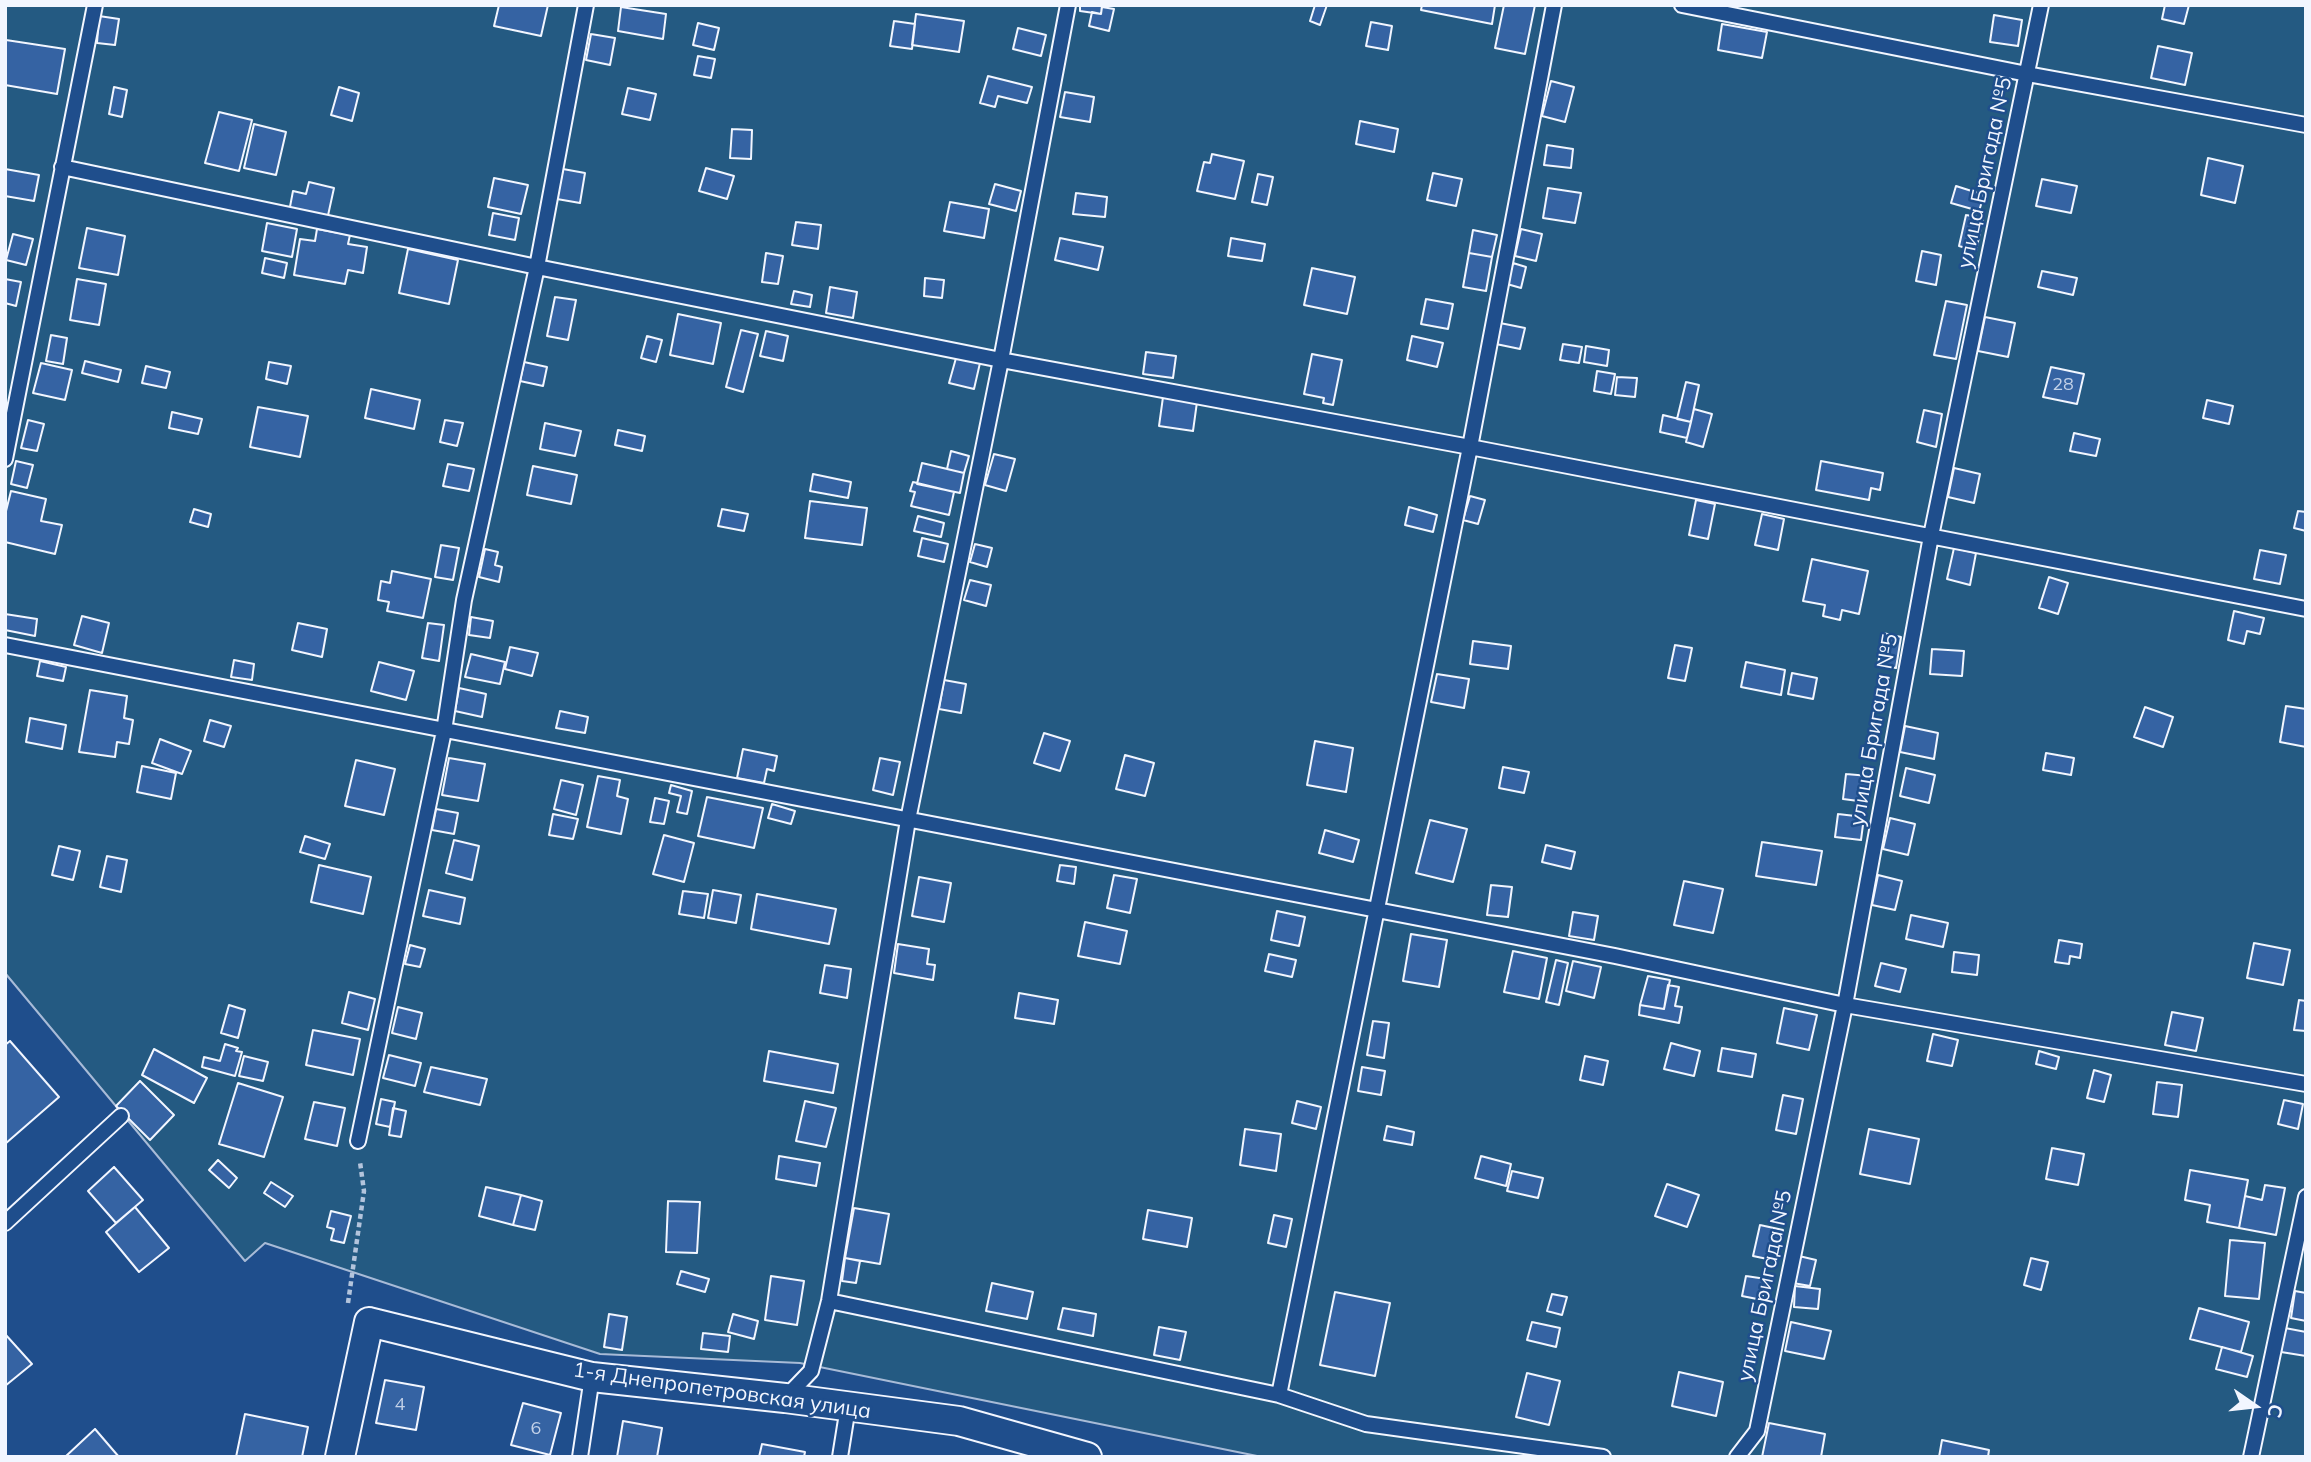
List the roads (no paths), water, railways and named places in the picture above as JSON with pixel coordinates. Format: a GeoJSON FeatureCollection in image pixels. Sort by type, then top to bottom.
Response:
{"type":"FeatureCollection","features":[{"type":"Feature","properties":{"kind":"street","name":"1-я Днепропетровская улица"},"geometry":{"type":"LineString","coordinates":[[340,1457],[369,1322],[592,1377],[785,1398],[959,1421],[1087,1457]]}},
{"type":"Feature","properties":{"kind":"lane"},"geometry":{"type":"LineString","coordinates":[[5,459],[95,5]]}},
{"type":"Feature","properties":{"kind":"lane"},"geometry":{"type":"LineString","coordinates":[[358,1141],[444,731],[464,600],[537,267],[586,5]]}},
{"type":"Feature","properties":{"kind":"lane"},"geometry":{"type":"LineString","coordinates":[[785,1398],[811,1371],[829,1301],[908,820],[1001,360],[1068,5]]}},
{"type":"Feature","properties":{"kind":"lane"},"geometry":{"type":"LineString","coordinates":[[1279,1395],[1470,447],[1554,5]]}},
{"type":"Feature","properties":{"kind":"lane"},"geometry":{"type":"LineString","coordinates":[[1682,5],[2026,75],[2306,125]]}},
{"type":"Feature","properties":{"kind":"lane","name":"улица Бригада №5"},"geometry":{"type":"LineString","coordinates":[[1737,1457],[1756,1431],[1845,1005],[1931,536],[2041,5]]}},
{"type":"Feature","properties":{"kind":"lane"},"geometry":{"type":"LineString","coordinates":[[62,167],[537,267],[1001,360],[1470,447],[2306,609]]}},
{"type":"Feature","properties":{"kind":"lane"},"geometry":{"type":"LineString","coordinates":[[5,645],[1615,956],[1845,1005],[2306,1084]]}},
{"type":"Feature","properties":{"kind":"lane"},"geometry":{"type":"LineString","coordinates":[[5,1223],[121,1116]]}},
{"type":"Feature","properties":{"kind":"lane"},"geometry":{"type":"LineString","coordinates":[[2251,1457],[2306,1197]]}},
{"type":"Feature","properties":{"kind":"lane"},"geometry":{"type":"LineString","coordinates":[[829,1301],[1279,1395],[1366,1424],[1603,1457]]}},
{"type":"Feature","properties":{"kind":"lane"},"geometry":{"type":"LineString","coordinates":[[580,1457],[592,1377]]}},
{"type":"Feature","properties":{"kind":"lane"},"geometry":{"type":"LineString","coordinates":[[840,1457],[848,1407]]}}]}
